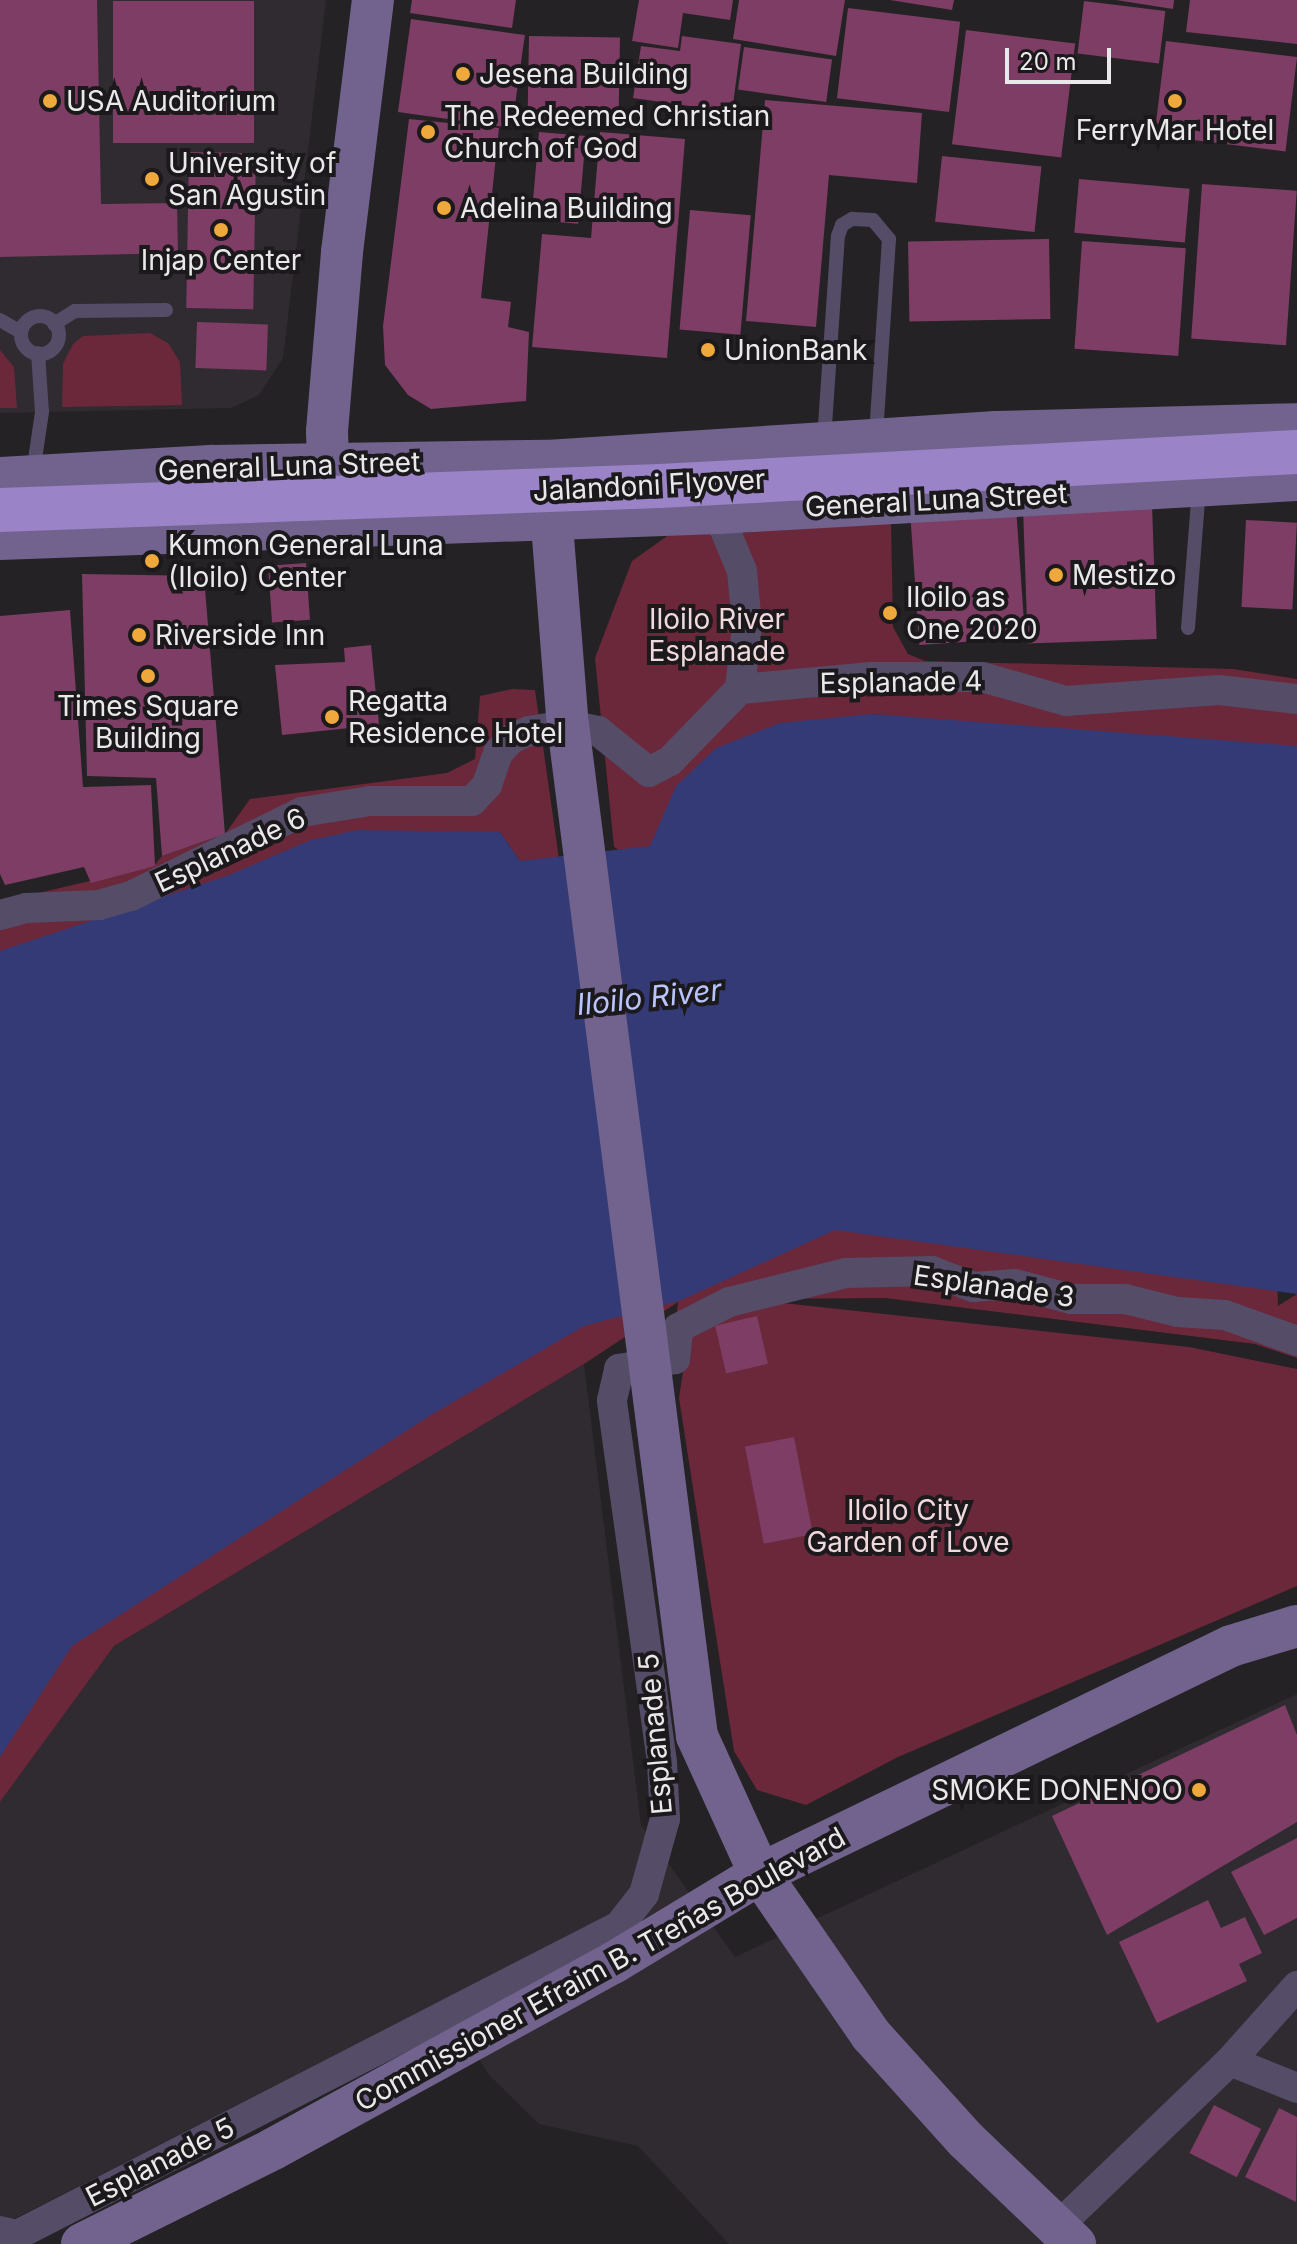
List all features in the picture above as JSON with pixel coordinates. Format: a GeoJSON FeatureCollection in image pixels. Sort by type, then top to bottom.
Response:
{"type":"FeatureCollection","features":[{"type":"Feature","properties":{"kind":"highway","name":"Jalandoni Flyover"},"geometry":{"type":"LineString","coordinates":[[0,510],[1213,468],[1297,452]]}},
{"type":"Feature","properties":{"kind":"main road"},"geometry":{"type":"LineString","coordinates":[[335,528],[326,463],[342,252],[373,0]]}},
{"type":"Feature","properties":{"kind":"main road","name":"General Luna Street"},"geometry":{"type":"LineString","coordinates":[[16,478],[326,463],[547,461],[876,440],[1297,424]]}},
{"type":"Feature","properties":{"kind":"main road"},"geometry":{"type":"LineString","coordinates":[[547,461],[568,725],[695,1726],[760,1874],[871,2035],[966,2140],[1066,2236]]}},
{"type":"Feature","properties":{"kind":"main road","name":"General Luna Street"},"geometry":{"type":"LineString","coordinates":[[0,539],[718,513],[1213,468],[1297,480]]}},
{"type":"Feature","properties":{"kind":"main road","name":"Commissioner Efraim B. Treñas Boulevard"},"geometry":{"type":"LineString","coordinates":[[82,2244],[273,2149],[587,1978],[760,1874],[1231,1646],[1297,1626]]}},
{"type":"Feature","properties":{"kind":"street"},"geometry":{"type":"LineString","coordinates":[[568,725],[615,741],[649,772],[670,761],[740,689],[747,626],[742,571],[718,513]]}},
{"type":"Feature","properties":{"kind":"street","name":"Esplanade 4"},"geometry":{"type":"LineString","coordinates":[[740,689],[871,677],[982,677],[1066,701],[1219,690],[1297,699]]}},
{"type":"Feature","properties":{"kind":"street","name":"Esplanade 6"},"geometry":{"type":"LineString","coordinates":[[0,915],[27,908],[99,905],[131,896],[302,812],[370,801],[472,801],[487,785],[498,753],[511,739],[568,725]]}},
{"type":"Feature","properties":{"kind":"street","name":"Esplanade 3"},"geometry":{"type":"LineString","coordinates":[[619,1369],[675,1359],[678,1328],[729,1302],[846,1273],[932,1271],[973,1287],[1015,1284],[1071,1299],[1125,1299],[1177,1312],[1225,1315],[1297,1341]]}},
{"type":"Feature","properties":{"kind":"street","name":"Esplanade 5"},"geometry":{"type":"LineString","coordinates":[[0,2231],[17,2235],[619,1926],[644,1894],[665,1819],[639,1567],[612,1400],[619,1369]]}},
{"type":"Feature","properties":{"kind":"street"},"geometry":{"type":"LineString","coordinates":[[1066,2236],[1297,1986]]}},
{"type":"Feature","properties":{"kind":"street"},"geometry":{"type":"LineString","coordinates":[[1230,2061],[1297,2088]]}},
{"type":"Feature","properties":{"kind":"lane"},"geometry":{"type":"LineString","coordinates":[[824,443],[838,236],[842,225],[852,219],[873,220],[889,239],[876,440]]}},
{"type":"Feature","properties":{"kind":"lane"},"geometry":{"type":"LineString","coordinates":[[54,324],[75,311],[166,310]]}},
{"type":"Feature","properties":{"kind":"lane"},"geometry":{"type":"LineString","coordinates":[[21,332],[38,317],[54,324]]}},
{"type":"Feature","properties":{"kind":"lane"},"geometry":{"type":"LineString","coordinates":[[0,320],[21,332],[27,349],[38,353],[49,351],[57,342],[54,324]]}},
{"type":"Feature","properties":{"kind":"lane"},"geometry":{"type":"LineString","coordinates":[[16,478],[42,412],[38,353]]}},
{"type":"Feature","properties":{"kind":"lane"},"geometry":{"type":"LineString","coordinates":[[1188,628],[1213,468]]}},
{"type":"Feature","properties":{"kind":"shaded area","name":"University of San Agustin"},"geometry":{"type":"Polygon","coordinates":[[[0,0],[326,0],[283,358],[259,395],[231,408],[0,413],[0,0]]]}},
{"type":"Feature","properties":{"kind":"shaded area"},"geometry":{"type":"Polygon","coordinates":[[[584,1364],[641,1825],[735,1957],[1297,1694],[1297,2244],[729,2244],[638,2146],[539,2124],[489,2075],[442,2000],[14,2219],[0,2216],[0,1802],[114,1646],[584,1364]]]}},
{"type":"Feature","properties":{"kind":"green space"},"geometry":{"type":"Polygon","coordinates":[[[150,333],[168,343],[180,362],[182,405],[62,407],[63,364],[73,344],[83,336],[150,333]]]}},
{"type":"Feature","properties":{"kind":"green space"},"geometry":{"type":"Polygon","coordinates":[[[0,350],[14,367],[17,408],[0,408],[0,350]]]}},
{"type":"Feature","properties":{"kind":"green space","name":"Iloilo River Esplanade"},"geometry":{"type":"Polygon","coordinates":[[[891,520],[893,627],[908,654],[925,661],[1233,669],[1297,679],[1297,754],[872,714],[651,846],[622,852],[614,847],[595,658],[632,561],[677,529],[743,533],[891,520]]]}},
{"type":"Feature","properties":{"kind":"green space"},"geometry":{"type":"Polygon","coordinates":[[[512,689],[535,690],[559,859],[520,861],[500,832],[0,967],[0,902],[154,866],[162,856],[225,834],[250,799],[447,773],[475,759],[480,696],[512,689]]]}},
{"type":"Feature","properties":{"kind":"green space","name":"Iloilo City Garden of Love"},"geometry":{"type":"Polygon","coordinates":[[[703,1208],[1277,1277],[1278,1306],[1297,1294],[1297,1358],[1255,1344],[885,1298],[746,1299],[1189,1347],[1297,1369],[1297,1586],[898,1757],[806,1805],[757,1790],[734,1751],[679,1398],[687,1345],[674,1337],[678,1302],[584,1364],[114,1646],[0,1802],[0,1586],[703,1208]]]}},
{"type":"Feature","properties":{"kind":"water","name":"Iloilo River"},"geometry":{"type":"Polygon","coordinates":[[[872,714],[1297,746],[1297,1294],[835,1230],[679,1301],[584,1326],[431,1415],[72,1646],[0,1757],[0,951],[229,875],[311,840],[358,830],[500,832],[520,861],[650,846],[676,786],[716,748],[780,723],[872,714]]]}},
{"type":"Feature","properties":{"kind":"building","name":"USA Auditorium"},"geometry":{"type":"Polygon","coordinates":[[[0,0],[97,0],[101,204],[177,203],[178,253],[0,257],[0,0]]]}},
{"type":"Feature","properties":{"kind":"building"},"geometry":{"type":"Polygon","coordinates":[[[412,0],[516,0],[512,28],[410,13],[412,0]]]}},
{"type":"Feature","properties":{"kind":"building"},"geometry":{"type":"Polygon","coordinates":[[[639,0],[733,0],[730,20],[683,13],[678,48],[632,41],[639,0]]]}},
{"type":"Feature","properties":{"kind":"building"},"geometry":{"type":"Polygon","coordinates":[[[739,0],[845,0],[836,56],[733,39],[739,0]]]}},
{"type":"Feature","properties":{"kind":"building"},"geometry":{"type":"Polygon","coordinates":[[[890,0],[954,0],[952,10],[890,0]]]}},
{"type":"Feature","properties":{"kind":"building"},"geometry":{"type":"Polygon","coordinates":[[[1116,0],[1174,0],[1173,9],[1116,0]]]}},
{"type":"Feature","properties":{"kind":"building"},"geometry":{"type":"Polygon","coordinates":[[[1190,0],[1297,0],[1297,44],[1186,32],[1190,0]]]}},
{"type":"Feature","properties":{"kind":"building"},"geometry":{"type":"Polygon","coordinates":[[[113,1],[254,1],[254,143],[113,143],[113,1]]]}},
{"type":"Feature","properties":{"kind":"building"},"geometry":{"type":"Polygon","coordinates":[[[1084,1],[1165,11],[1159,64],[1078,54],[1084,1]]]}},
{"type":"Feature","properties":{"kind":"building"},"geometry":{"type":"Polygon","coordinates":[[[848,8],[960,22],[949,112],[837,98],[848,8]]]}},
{"type":"Feature","properties":{"kind":"building","name":"Jesena Building"},"geometry":{"type":"Polygon","coordinates":[[[411,19],[525,35],[512,128],[398,112],[411,19]]]}},
{"type":"Feature","properties":{"kind":"building"},"geometry":{"type":"Polygon","coordinates":[[[966,30],[1075,43],[1061,158],[952,144],[966,30]]]}},
{"type":"Feature","properties":{"kind":"building"},"geometry":{"type":"Polygon","coordinates":[[[529,36],[620,38],[618,127],[527,125],[529,36]]]}},
{"type":"Feature","properties":{"kind":"building"},"geometry":{"type":"Polygon","coordinates":[[[682,36],[741,44],[732,112],[633,98],[641,46],[680,51],[682,36]]]}},
{"type":"Feature","properties":{"kind":"building"},"geometry":{"type":"Polygon","coordinates":[[[1166,41],[1297,57],[1285,151],[1154,135],[1166,41]]]}},
{"type":"Feature","properties":{"kind":"building"},"geometry":{"type":"Polygon","coordinates":[[[744,47],[832,59],[826,102],[738,90],[744,47]]]}},
{"type":"Feature","properties":{"kind":"building"},"geometry":{"type":"Polygon","coordinates":[[[765,100],[922,113],[917,183],[829,175],[816,327],[746,321],[765,100]]]}},
{"type":"Feature","properties":{"kind":"building","name":"Adelina Building"},"geometry":{"type":"Polygon","coordinates":[[[409,119],[499,128],[481,298],[511,302],[508,327],[529,332],[526,401],[431,409],[408,395],[385,365],[383,326],[409,119]]]}},
{"type":"Feature","properties":{"kind":"building"},"geometry":{"type":"Polygon","coordinates":[[[539,132],[586,136],[578,224],[531,220],[539,132]]]}},
{"type":"Feature","properties":{"kind":"building"},"geometry":{"type":"Polygon","coordinates":[[[600,132],[685,139],[667,358],[532,347],[542,234],[591,238],[600,132]]]}},
{"type":"Feature","properties":{"kind":"building","name":"Injap Center"},"geometry":{"type":"Polygon","coordinates":[[[189,152],[256,153],[253,309],[186,308],[189,152]]]}},
{"type":"Feature","properties":{"kind":"building"},"geometry":{"type":"Polygon","coordinates":[[[942,156],[1041,166],[1035,232],[935,222],[942,156]]]}},
{"type":"Feature","properties":{"kind":"building"},"geometry":{"type":"Polygon","coordinates":[[[1079,179],[1190,189],[1185,242],[1074,233],[1079,179]]]}},
{"type":"Feature","properties":{"kind":"building"},"geometry":{"type":"Polygon","coordinates":[[[1202,184],[1297,191],[1286,345],[1191,339],[1202,184]]]}},
{"type":"Feature","properties":{"kind":"building"},"geometry":{"type":"Polygon","coordinates":[[[690,210],[751,215],[740,335],[680,330],[690,210]]]}},
{"type":"Feature","properties":{"kind":"building"},"geometry":{"type":"Polygon","coordinates":[[[1049,239],[1050,319],[909,321],[908,241],[1049,239]]]}},
{"type":"Feature","properties":{"kind":"building"},"geometry":{"type":"Polygon","coordinates":[[[1082,241],[1186,248],[1178,356],[1074,349],[1082,241]]]}},
{"type":"Feature","properties":{"kind":"building"},"geometry":{"type":"Polygon","coordinates":[[[197,322],[268,324],[266,370],[195,368],[197,322]]]}},
{"type":"Feature","properties":{"kind":"building"},"geometry":{"type":"Polygon","coordinates":[[[1152,505],[1157,639],[1028,643],[1023,510],[1152,505]]]}},
{"type":"Feature","properties":{"kind":"building"},"geometry":{"type":"Polygon","coordinates":[[[1016,507],[1025,638],[919,645],[910,514],[1016,507]]]}},
{"type":"Feature","properties":{"kind":"building"},"geometry":{"type":"Polygon","coordinates":[[[1246,520],[1297,523],[1292,610],[1241,607],[1246,520]]]}},
{"type":"Feature","properties":{"kind":"building"},"geometry":{"type":"Polygon","coordinates":[[[306,563],[310,620],[272,623],[268,566],[306,563]]]}},
{"type":"Feature","properties":{"kind":"building","name":"Times Square Building"},"geometry":{"type":"Polygon","coordinates":[[[82,574],[204,576],[225,834],[162,856],[156,778],[87,776],[82,574]]]}},
{"type":"Feature","properties":{"kind":"building"},"geometry":{"type":"Polygon","coordinates":[[[70,610],[83,787],[151,785],[155,866],[91,883],[84,867],[5,885],[0,874],[0,616],[70,610]]]}},
{"type":"Feature","properties":{"kind":"building"},"geometry":{"type":"Polygon","coordinates":[[[371,645],[379,725],[282,735],[275,665],[345,662],[344,648],[371,645]]]}},
{"type":"Feature","properties":{"kind":"building"},"geometry":{"type":"Polygon","coordinates":[[[757,1316],[768,1364],[726,1373],[715,1326],[757,1316]]]}},
{"type":"Feature","properties":{"kind":"building"},"geometry":{"type":"Polygon","coordinates":[[[794,1437],[813,1534],[764,1544],[745,1447],[794,1437]]]}},
{"type":"Feature","properties":{"kind":"building"},"geometry":{"type":"Polygon","coordinates":[[[1285,1705],[1297,1735],[1297,1822],[1107,1935],[1052,1816],[1285,1705]]]}},
{"type":"Feature","properties":{"kind":"building"},"geometry":{"type":"Polygon","coordinates":[[[1297,1838],[1297,1918],[1264,1935],[1231,1872],[1297,1838]]]}},
{"type":"Feature","properties":{"kind":"building"},"geometry":{"type":"Polygon","coordinates":[[[1208,1900],[1221,1928],[1245,1917],[1262,1953],[1239,1964],[1247,1981],[1157,2023],[1119,1942],[1208,1900]]]}},
{"type":"Feature","properties":{"kind":"building"},"geometry":{"type":"Polygon","coordinates":[[[1214,2105],[1261,2129],[1237,2177],[1189,2153],[1214,2105]]]}},
{"type":"Feature","properties":{"kind":"building"},"geometry":{"type":"Polygon","coordinates":[[[1279,2108],[1297,2117],[1296,2202],[1245,2177],[1279,2108]]]}},
{"type":"Feature","properties":{"kind":"place","name":"Jesena Building"},"geometry":{"type":"Point","coordinates":[463,74]}},
{"type":"Feature","properties":{"kind":"place","name":"USA Auditorium"},"geometry":{"type":"Point","coordinates":[50,101]}},
{"type":"Feature","properties":{"kind":"place","name":"FerryMar Hotel"},"geometry":{"type":"Point","coordinates":[1175,101]}},
{"type":"Feature","properties":{"kind":"place","name":"The Redeemed Christian Church of God"},"geometry":{"type":"Point","coordinates":[428,132]}},
{"type":"Feature","properties":{"kind":"place","name":"University of San Agustin"},"geometry":{"type":"Point","coordinates":[152,179]}},
{"type":"Feature","properties":{"kind":"place","name":"Adelina Building"},"geometry":{"type":"Point","coordinates":[444,208]}},
{"type":"Feature","properties":{"kind":"place","name":"Injap Center"},"geometry":{"type":"Point","coordinates":[221,230]}},
{"type":"Feature","properties":{"kind":"place","name":"UnionBank"},"geometry":{"type":"Point","coordinates":[708,350]}},
{"type":"Feature","properties":{"kind":"place","name":"Kumon General Luna (Iloilo) Center"},"geometry":{"type":"Point","coordinates":[152,561]}},
{"type":"Feature","properties":{"kind":"place","name":"Mestizo"},"geometry":{"type":"Point","coordinates":[1056,575]}},
{"type":"Feature","properties":{"kind":"place","name":"Iloilo as One 2020"},"geometry":{"type":"Point","coordinates":[890,613]}},
{"type":"Feature","properties":{"kind":"place","name":"Riverside Inn"},"geometry":{"type":"Point","coordinates":[139,635]}},
{"type":"Feature","properties":{"kind":"place","name":"Times Square Building"},"geometry":{"type":"Point","coordinates":[148,676]}},
{"type":"Feature","properties":{"kind":"place","name":"Regatta Residence Hotel"},"geometry":{"type":"Point","coordinates":[332,717]}},
{"type":"Feature","properties":{"kind":"place","name":"SMOKE DONENOO"},"geometry":{"type":"Point","coordinates":[1199,1790]}}]}
